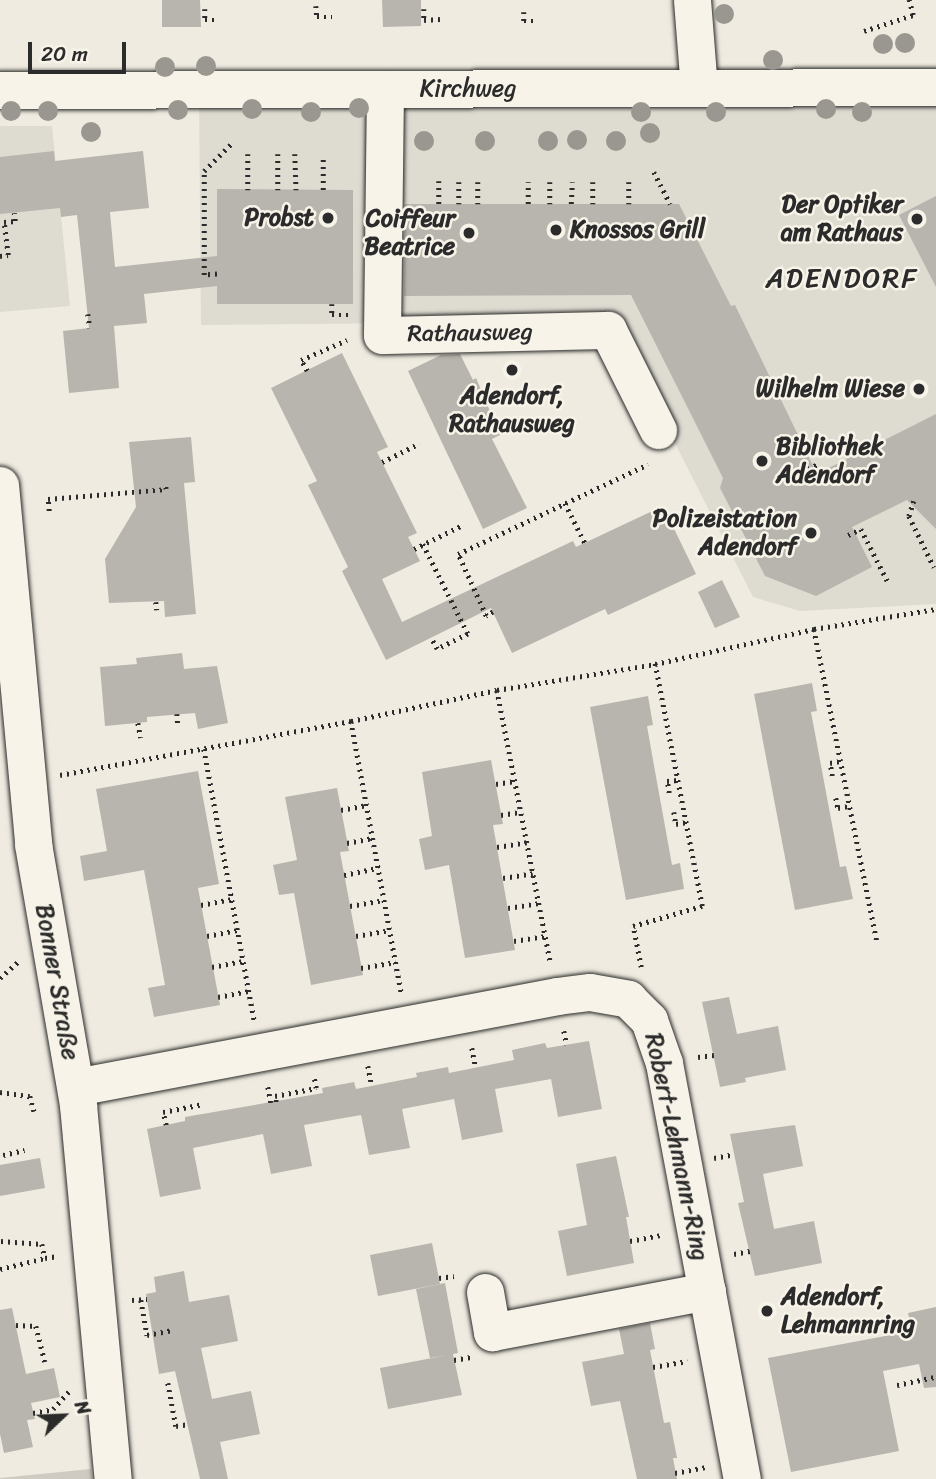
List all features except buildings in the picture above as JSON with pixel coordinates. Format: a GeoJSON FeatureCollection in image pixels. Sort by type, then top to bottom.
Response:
{"type":"FeatureCollection","features":[{"type":"Feature","properties":{"kind":"street"},"geometry":{"type":"LineString","coordinates":[[692,0],[699,88]]}},
{"type":"Feature","properties":{"kind":"street","name":"Kirchweg"},"geometry":{"type":"LineString","coordinates":[[0,90],[936,87]]}},
{"type":"Feature","properties":{"kind":"street","name":"Rathausweg"},"geometry":{"type":"LineString","coordinates":[[385,89],[382,335],[608,330],[658,444]]}},
{"type":"Feature","properties":{"kind":"street","name":"Bonner Straße"},"geometry":{"type":"LineString","coordinates":[[0,485],[26,782],[44,910],[61,992],[76,1087],[113,1479]]}},
{"type":"Feature","properties":{"kind":"street","name":"Robert-Lehmann-Ring"},"geometry":{"type":"LineString","coordinates":[[76,1087],[557,996],[590,992],[628,999],[649,1020],[664,1063],[742,1479]]}},
{"type":"Feature","properties":{"kind":"street","name":"Robert-Lehmann-Ring"},"geometry":{"type":"LineString","coordinates":[[485,1292],[492,1332],[707,1291]]}},
{"type":"Feature","properties":{"kind":"path"},"geometry":{"type":"LineString","coordinates":[[864,31],[913,15],[909,0]]}},
{"type":"Feature","properties":{"kind":"path"},"geometry":{"type":"LineString","coordinates":[[316,6],[317,17],[332,17]]}},
{"type":"Feature","properties":{"kind":"path"},"geometry":{"type":"LineString","coordinates":[[205,9],[205,20],[218,20]]}},
{"type":"Feature","properties":{"kind":"path"},"geometry":{"type":"LineString","coordinates":[[424,9],[425,20],[440,19]]}},
{"type":"Feature","properties":{"kind":"path"},"geometry":{"type":"LineString","coordinates":[[524,12],[524,21],[538,21]]}},
{"type":"Feature","properties":{"kind":"path"},"geometry":{"type":"LineString","coordinates":[[217,274],[204,275],[204,171],[234,141]]}},
{"type":"Feature","properties":{"kind":"path"},"geometry":{"type":"LineString","coordinates":[[248,153],[248,190]]}},
{"type":"Feature","properties":{"kind":"path"},"geometry":{"type":"LineString","coordinates":[[278,154],[278,190]]}},
{"type":"Feature","properties":{"kind":"path"},"geometry":{"type":"LineString","coordinates":[[295,154],[296,190]]}},
{"type":"Feature","properties":{"kind":"path"},"geometry":{"type":"LineString","coordinates":[[323,155],[323,190]]}},
{"type":"Feature","properties":{"kind":"path"},"geometry":{"type":"LineString","coordinates":[[654,172],[670,204]]}},
{"type":"Feature","properties":{"kind":"path"},"geometry":{"type":"LineString","coordinates":[[439,181],[439,204]]}},
{"type":"Feature","properties":{"kind":"path"},"geometry":{"type":"LineString","coordinates":[[459,181],[459,204]]}},
{"type":"Feature","properties":{"kind":"path"},"geometry":{"type":"LineString","coordinates":[[478,181],[478,204]]}},
{"type":"Feature","properties":{"kind":"path"},"geometry":{"type":"LineString","coordinates":[[528,182],[528,204]]}},
{"type":"Feature","properties":{"kind":"path"},"geometry":{"type":"LineString","coordinates":[[550,182],[550,204]]}},
{"type":"Feature","properties":{"kind":"path"},"geometry":{"type":"LineString","coordinates":[[572,182],[572,204]]}},
{"type":"Feature","properties":{"kind":"path"},"geometry":{"type":"LineString","coordinates":[[593,182],[593,204]]}},
{"type":"Feature","properties":{"kind":"path"},"geometry":{"type":"LineString","coordinates":[[629,182],[629,204]]}},
{"type":"Feature","properties":{"kind":"path"},"geometry":{"type":"LineString","coordinates":[[0,256],[8,255],[4,222],[15,221],[14,213]]}},
{"type":"Feature","properties":{"kind":"path"},"geometry":{"type":"LineString","coordinates":[[88,314],[90,328]]}},
{"type":"Feature","properties":{"kind":"path"},"geometry":{"type":"LineString","coordinates":[[307,371],[302,360],[382,325]]}},
{"type":"Feature","properties":{"kind":"path"},"geometry":{"type":"LineString","coordinates":[[382,462],[420,443]]}},
{"type":"Feature","properties":{"kind":"path"},"geometry":{"type":"LineString","coordinates":[[493,612],[486,616],[458,554],[565,503],[658,444]]}},
{"type":"Feature","properties":{"kind":"path"},"geometry":{"type":"LineString","coordinates":[[814,483],[808,469],[818,464]]}},
{"type":"Feature","properties":{"kind":"path"},"geometry":{"type":"LineString","coordinates":[[49,511],[48,499],[166,489],[165,485]]}},
{"type":"Feature","properties":{"kind":"path"},"geometry":{"type":"LineString","coordinates":[[914,501],[909,516],[934,567]]}},
{"type":"Feature","properties":{"kind":"path"},"geometry":{"type":"LineString","coordinates":[[565,503],[585,543]]}},
{"type":"Feature","properties":{"kind":"path"},"geometry":{"type":"LineString","coordinates":[[414,549],[461,526]]}},
{"type":"Feature","properties":{"kind":"path"},"geometry":{"type":"LineString","coordinates":[[848,536],[861,529],[889,584]]}},
{"type":"Feature","properties":{"kind":"path"},"geometry":{"type":"LineString","coordinates":[[424,544],[468,634],[437,649],[431,638]]}},
{"type":"Feature","properties":{"kind":"path"},"geometry":{"type":"LineString","coordinates":[[156,602],[157,610]]}},
{"type":"Feature","properties":{"kind":"path"},"geometry":{"type":"LineString","coordinates":[[26,782],[351,721],[497,690],[655,664],[814,629],[936,609]]}},
{"type":"Feature","properties":{"kind":"path"},"geometry":{"type":"LineString","coordinates":[[814,629],[877,942]]}},
{"type":"Feature","properties":{"kind":"path"},"geometry":{"type":"LineString","coordinates":[[642,976],[633,926],[702,906],[655,664]]}},
{"type":"Feature","properties":{"kind":"path"},"geometry":{"type":"LineString","coordinates":[[497,690],[557,996]]}},
{"type":"Feature","properties":{"kind":"path"},"geometry":{"type":"LineString","coordinates":[[177,714],[178,725]]}},
{"type":"Feature","properties":{"kind":"path"},"geometry":{"type":"LineString","coordinates":[[351,721],[407,1024]]}},
{"type":"Feature","properties":{"kind":"path"},"geometry":{"type":"LineString","coordinates":[[138,723],[141,738]]}},
{"type":"Feature","properties":{"kind":"path"},"geometry":{"type":"LineString","coordinates":[[204,749],[260,1052]]}},
{"type":"Feature","properties":{"kind":"path"},"geometry":{"type":"LineString","coordinates":[[832,776],[830,763],[840,761]]}},
{"type":"Feature","properties":{"kind":"path"},"geometry":{"type":"LineString","coordinates":[[496,784],[515,780]]}},
{"type":"Feature","properties":{"kind":"path"},"geometry":{"type":"LineString","coordinates":[[669,793],[667,781],[678,780]]}},
{"type":"Feature","properties":{"kind":"path"},"geometry":{"type":"LineString","coordinates":[[836,798],[838,808],[848,806]]}},
{"type":"Feature","properties":{"kind":"path"},"geometry":{"type":"LineString","coordinates":[[341,810],[366,805]]}},
{"type":"Feature","properties":{"kind":"path"},"geometry":{"type":"LineString","coordinates":[[501,815],[521,812]]}},
{"type":"Feature","properties":{"kind":"path"},"geometry":{"type":"LineString","coordinates":[[674,812],[676,824],[687,822]]}},
{"type":"Feature","properties":{"kind":"path"},"geometry":{"type":"LineString","coordinates":[[347,843],[373,838]]}},
{"type":"Feature","properties":{"kind":"path"},"geometry":{"type":"LineString","coordinates":[[497,847],[527,842]]}},
{"type":"Feature","properties":{"kind":"path"},"geometry":{"type":"LineString","coordinates":[[344,875],[378,869]]}},
{"type":"Feature","properties":{"kind":"path"},"geometry":{"type":"LineString","coordinates":[[502,878],[533,873]]}},
{"type":"Feature","properties":{"kind":"path"},"geometry":{"type":"LineString","coordinates":[[201,905],[232,900]]}},
{"type":"Feature","properties":{"kind":"path"},"geometry":{"type":"LineString","coordinates":[[350,906],[384,900]]}},
{"type":"Feature","properties":{"kind":"path"},"geometry":{"type":"LineString","coordinates":[[508,908],[539,903]]}},
{"type":"Feature","properties":{"kind":"path"},"geometry":{"type":"LineString","coordinates":[[207,936],[238,930]]}},
{"type":"Feature","properties":{"kind":"path"},"geometry":{"type":"LineString","coordinates":[[356,936],[389,930]]}},
{"type":"Feature","properties":{"kind":"path"},"geometry":{"type":"LineString","coordinates":[[514,941],[545,936]]}},
{"type":"Feature","properties":{"kind":"path"},"geometry":{"type":"LineString","coordinates":[[212,967],[243,961]]}},
{"type":"Feature","properties":{"kind":"path"},"geometry":{"type":"LineString","coordinates":[[361,968],[395,962]]}},
{"type":"Feature","properties":{"kind":"path"},"geometry":{"type":"LineString","coordinates":[[218,997],[249,991]]}},
{"type":"Feature","properties":{"kind":"path"},"geometry":{"type":"LineString","coordinates":[[276,1102],[275,1096],[302,1091]]}},
{"type":"Feature","properties":{"kind":"path"},"geometry":{"type":"LineString","coordinates":[[0,1093],[30,1096],[34,1111]]}},
{"type":"Feature","properties":{"kind":"path"},"geometry":{"type":"LineString","coordinates":[[166,1125],[163,1112],[202,1104]]}},
{"type":"Feature","properties":{"kind":"path"},"geometry":{"type":"LineString","coordinates":[[3,1155],[24,1150]]}},
{"type":"Feature","properties":{"kind":"path"},"geometry":{"type":"LineString","coordinates":[[1,1241],[42,1244],[45,1258]]}},
{"type":"Feature","properties":{"kind":"path"},"geometry":{"type":"LineString","coordinates":[[0,1269],[92,1250]]}},
{"type":"Feature","properties":{"kind":"path"},"geometry":{"type":"LineString","coordinates":[[130,1289],[133,1301],[147,1299]]}},
{"type":"Feature","properties":{"kind":"path"},"geometry":{"type":"LineString","coordinates":[[141,1300],[147,1335],[173,1330]]}},
{"type":"Feature","properties":{"kind":"path"},"geometry":{"type":"LineString","coordinates":[[16,1325],[36,1326],[45,1362]]}},
{"type":"Feature","properties":{"kind":"path"},"geometry":{"type":"LineString","coordinates":[[897,1385],[936,1377]]}},
{"type":"Feature","properties":{"kind":"path"},"geometry":{"type":"LineString","coordinates":[[168,1383],[176,1426],[189,1424]]}},
{"type":"Feature","properties":{"kind":"path"},"geometry":{"type":"LineString","coordinates":[[33,1413],[53,1409],[71,1389]]}},
{"type":"Feature","properties":{"kind":"shaded area"},"geometry":{"type":"Polygon","coordinates":[[[199,96],[936,97],[936,604],[800,611],[753,597],[613,321],[201,325],[199,96]]]}},
{"type":"Feature","properties":{"kind":"shaded area"},"geometry":{"type":"Polygon","coordinates":[[[0,126],[52,126],[70,306],[0,312],[0,126]]]}},
{"type":"Feature","properties":{"kind":"shaded area"},"geometry":{"type":"Polygon","coordinates":[[[91,1469],[92,1479],[0,1479],[0,1478],[91,1469]]]}},
{"type":"Feature","properties":{"kind":"place","name":"Probst"},"geometry":{"type":"Point","coordinates":[328,218]}},
{"type":"Feature","properties":{"kind":"place","name":"Der Optiker am Rathaus"},"geometry":{"type":"Point","coordinates":[917,219]}},
{"type":"Feature","properties":{"kind":"place","name":"Knossos Grill"},"geometry":{"type":"Point","coordinates":[556,230]}},
{"type":"Feature","properties":{"kind":"place","name":"Coiffeur Beatrice"},"geometry":{"type":"Point","coordinates":[469,233]}},
{"type":"Feature","properties":{"kind":"place","name":"Adendorf, Rathausweg"},"geometry":{"type":"Point","coordinates":[512,370]}},
{"type":"Feature","properties":{"kind":"place","name":"Wilhelm Wiese"},"geometry":{"type":"Point","coordinates":[919,389]}},
{"type":"Feature","properties":{"kind":"place","name":"Bibliothek Adendorf"},"geometry":{"type":"Point","coordinates":[762,461]}},
{"type":"Feature","properties":{"kind":"place","name":"Polizeistation Adendorf"},"geometry":{"type":"Point","coordinates":[811,533]}},
{"type":"Feature","properties":{"kind":"place","name":"Adendorf, Lehmannring"},"geometry":{"type":"Point","coordinates":[767,1311]}},
{"type":"Feature","properties":{"kind":"district","name":"ADENDORF"},"geometry":{"type":"Point","coordinates":[842,278]}}]}
